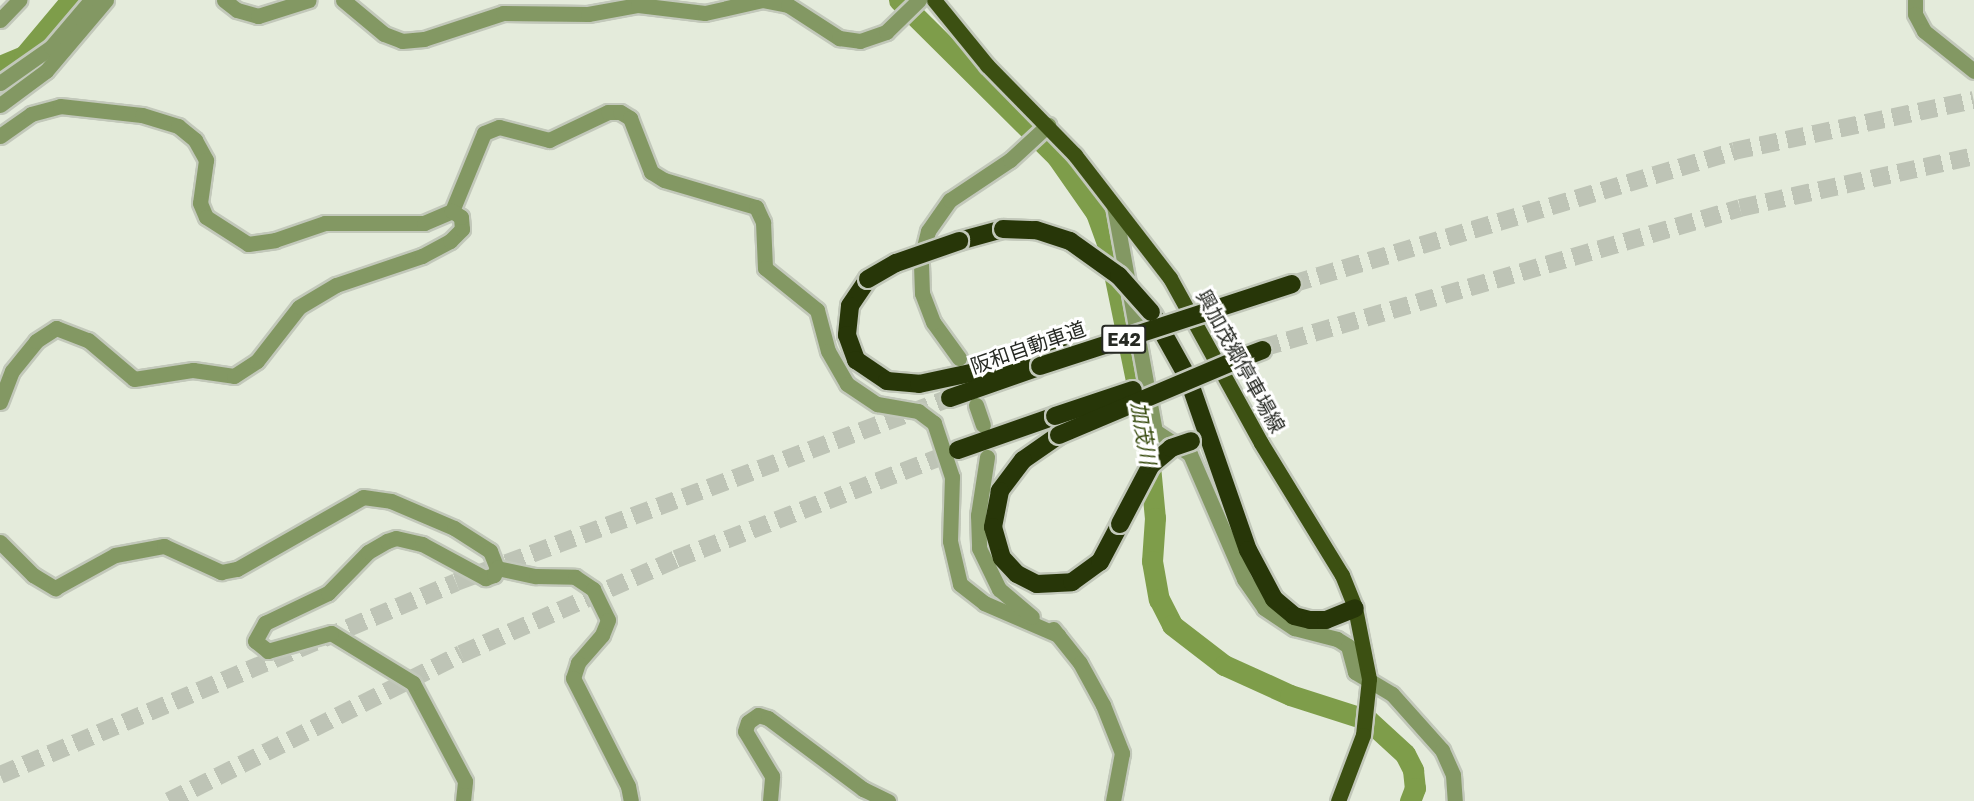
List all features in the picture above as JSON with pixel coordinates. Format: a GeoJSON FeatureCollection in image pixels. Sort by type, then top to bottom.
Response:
{"type":"FeatureCollection","features":[{"type":"Feature","properties":{"kind":"highway"},"geometry":{"type":"LineString","coordinates":[[1039,362],[919,384],[897,383],[877,377],[856,360],[847,335],[850,306],[868,279],[896,263],[1003,229],[1036,230],[1070,241],[1119,276],[1151,312],[1182,365],[1212,442],[1248,550],[1280,606],[1310,620],[1326,620],[1355,608]]}},
{"type":"Feature","properties":{"kind":"highway","name":"阪和自動車道"},"geometry":{"type":"LineString","coordinates":[[950,398],[1039,362],[1095,348],[1292,284]]}},
{"type":"Feature","properties":{"kind":"highway"},"geometry":{"type":"LineString","coordinates":[[958,450],[1262,349]]}},
{"type":"Feature","properties":{"kind":"highway"},"geometry":{"type":"LineString","coordinates":[[1212,442],[1191,441],[1171,448],[1151,465],[1100,562],[1072,582],[1037,584],[1017,574],[1002,558],[993,527],[1000,491],[1023,460],[1059,435],[1238,357]]}},
{"type":"Feature","properties":{"kind":"main road","name":"興加茂郷停車場線"},"geometry":{"type":"LineString","coordinates":[[934,0],[987,65],[1046,127],[1114,206],[1182,298],[1256,434],[1325,543],[1355,608],[1369,679],[1363,735],[1338,801]]}},
{"type":"Feature","properties":{"kind":"street"},"geometry":{"type":"LineString","coordinates":[[0,20],[19,0]]}},
{"type":"Feature","properties":{"kind":"street"},"geometry":{"type":"LineString","coordinates":[[0,83],[51,47],[92,0]]}},
{"type":"Feature","properties":{"kind":"street"},"geometry":{"type":"LineString","coordinates":[[0,105],[46,71],[106,0]]}},
{"type":"Feature","properties":{"kind":"street"},"geometry":{"type":"LineString","coordinates":[[224,0],[244,13],[264,16],[309,0]]}},
{"type":"Feature","properties":{"kind":"street"},"geometry":{"type":"LineString","coordinates":[[343,0],[384,34],[402,41],[424,39],[503,13],[588,14],[638,5],[705,13],[762,0],[788,5],[832,35],[860,42],[880,36],[919,0]]}},
{"type":"Feature","properties":{"kind":"street"},"geometry":{"type":"LineString","coordinates":[[1915,0],[1915,14],[1924,31],[1974,71]]}},
{"type":"Feature","properties":{"kind":"street"},"geometry":{"type":"LineString","coordinates":[[0,136],[31,114],[60,106],[142,114],[178,126],[195,140],[206,160],[200,196],[206,217],[248,244],[275,240],[325,223],[424,223],[452,211],[484,133],[499,127],[549,140],[608,112],[620,112],[630,118],[651,172],[685,188],[756,207],[763,222],[765,268],[817,310],[828,351],[847,384],[868,400],[923,413],[934,423],[952,477],[951,550],[964,588],[999,610],[1058,635]]}},
{"type":"Feature","properties":{"kind":"street"},"geometry":{"type":"LineString","coordinates":[[959,358],[925,304],[920,271],[924,244],[934,220],[950,200],[1024,149],[1046,127]]}},
{"type":"Feature","properties":{"kind":"street"},"geometry":{"type":"LineString","coordinates":[[1114,206],[1155,431],[1190,454],[1244,579],[1264,608],[1294,628],[1343,641],[1351,652],[1354,672],[1392,694],[1442,750],[1453,775],[1455,801]]}},
{"type":"Feature","properties":{"kind":"street"},"geometry":{"type":"LineString","coordinates":[[0,402],[12,371],[36,341],[56,328],[88,340],[134,379],[193,370],[234,376],[257,361],[298,307],[336,285],[422,256],[450,241],[462,229],[462,217],[452,211]]}},
{"type":"Feature","properties":{"kind":"street"},"geometry":{"type":"LineString","coordinates":[[976,405],[983,425]]}},
{"type":"Feature","properties":{"kind":"street"},"geometry":{"type":"LineString","coordinates":[[987,457],[978,515],[982,559],[1007,598],[1058,635],[1085,671],[1122,753],[1113,801]]}},
{"type":"Feature","properties":{"kind":"street"},"geometry":{"type":"LineString","coordinates":[[0,542],[33,575],[55,588],[115,555],[164,546],[221,572],[237,569],[363,497],[391,501],[454,528],[490,551],[497,568],[494,575],[485,578],[422,544],[396,538],[368,552],[327,593],[265,623],[255,641],[268,651],[331,633],[413,683],[465,781],[462,801]]}},
{"type":"Feature","properties":{"kind":"street"},"geometry":{"type":"LineString","coordinates":[[497,568],[536,576],[575,577],[593,589],[608,620],[602,635],[578,663],[573,678],[628,786],[631,801]]}},
{"type":"Feature","properties":{"kind":"street"},"geometry":{"type":"LineString","coordinates":[[770,801],[772,776],[746,731],[748,722],[758,715],[768,718],[854,782],[888,801]]}},
{"type":"Feature","properties":{"kind":"waterway"},"geometry":{"type":"LineString","coordinates":[[0,66],[24,56],[71,0]]}},
{"type":"Feature","properties":{"kind":"waterway","name":"加茂川"},"geometry":{"type":"LineString","coordinates":[[899,0],[1057,157],[1096,213],[1109,249],[1147,434],[1155,518],[1152,561],[1159,599],[1172,625],[1224,665],[1290,695],[1368,720],[1405,754],[1413,770],[1415,788],[1410,801]]}},
{"type":"Feature","properties":{"kind":"tunnel"},"geometry":{"type":"LineString","coordinates":[[1292,284],[1734,151],[1974,100]]}},
{"type":"Feature","properties":{"kind":"tunnel"},"geometry":{"type":"LineString","coordinates":[[1262,348],[1740,208],[1974,156]]}},
{"type":"Feature","properties":{"kind":"tunnel"},"geometry":{"type":"LineString","coordinates":[[0,775],[456,582],[950,398]]}},
{"type":"Feature","properties":{"kind":"tunnel"},"geometry":{"type":"LineString","coordinates":[[169,801],[461,654],[676,559],[958,450]]}}]}
